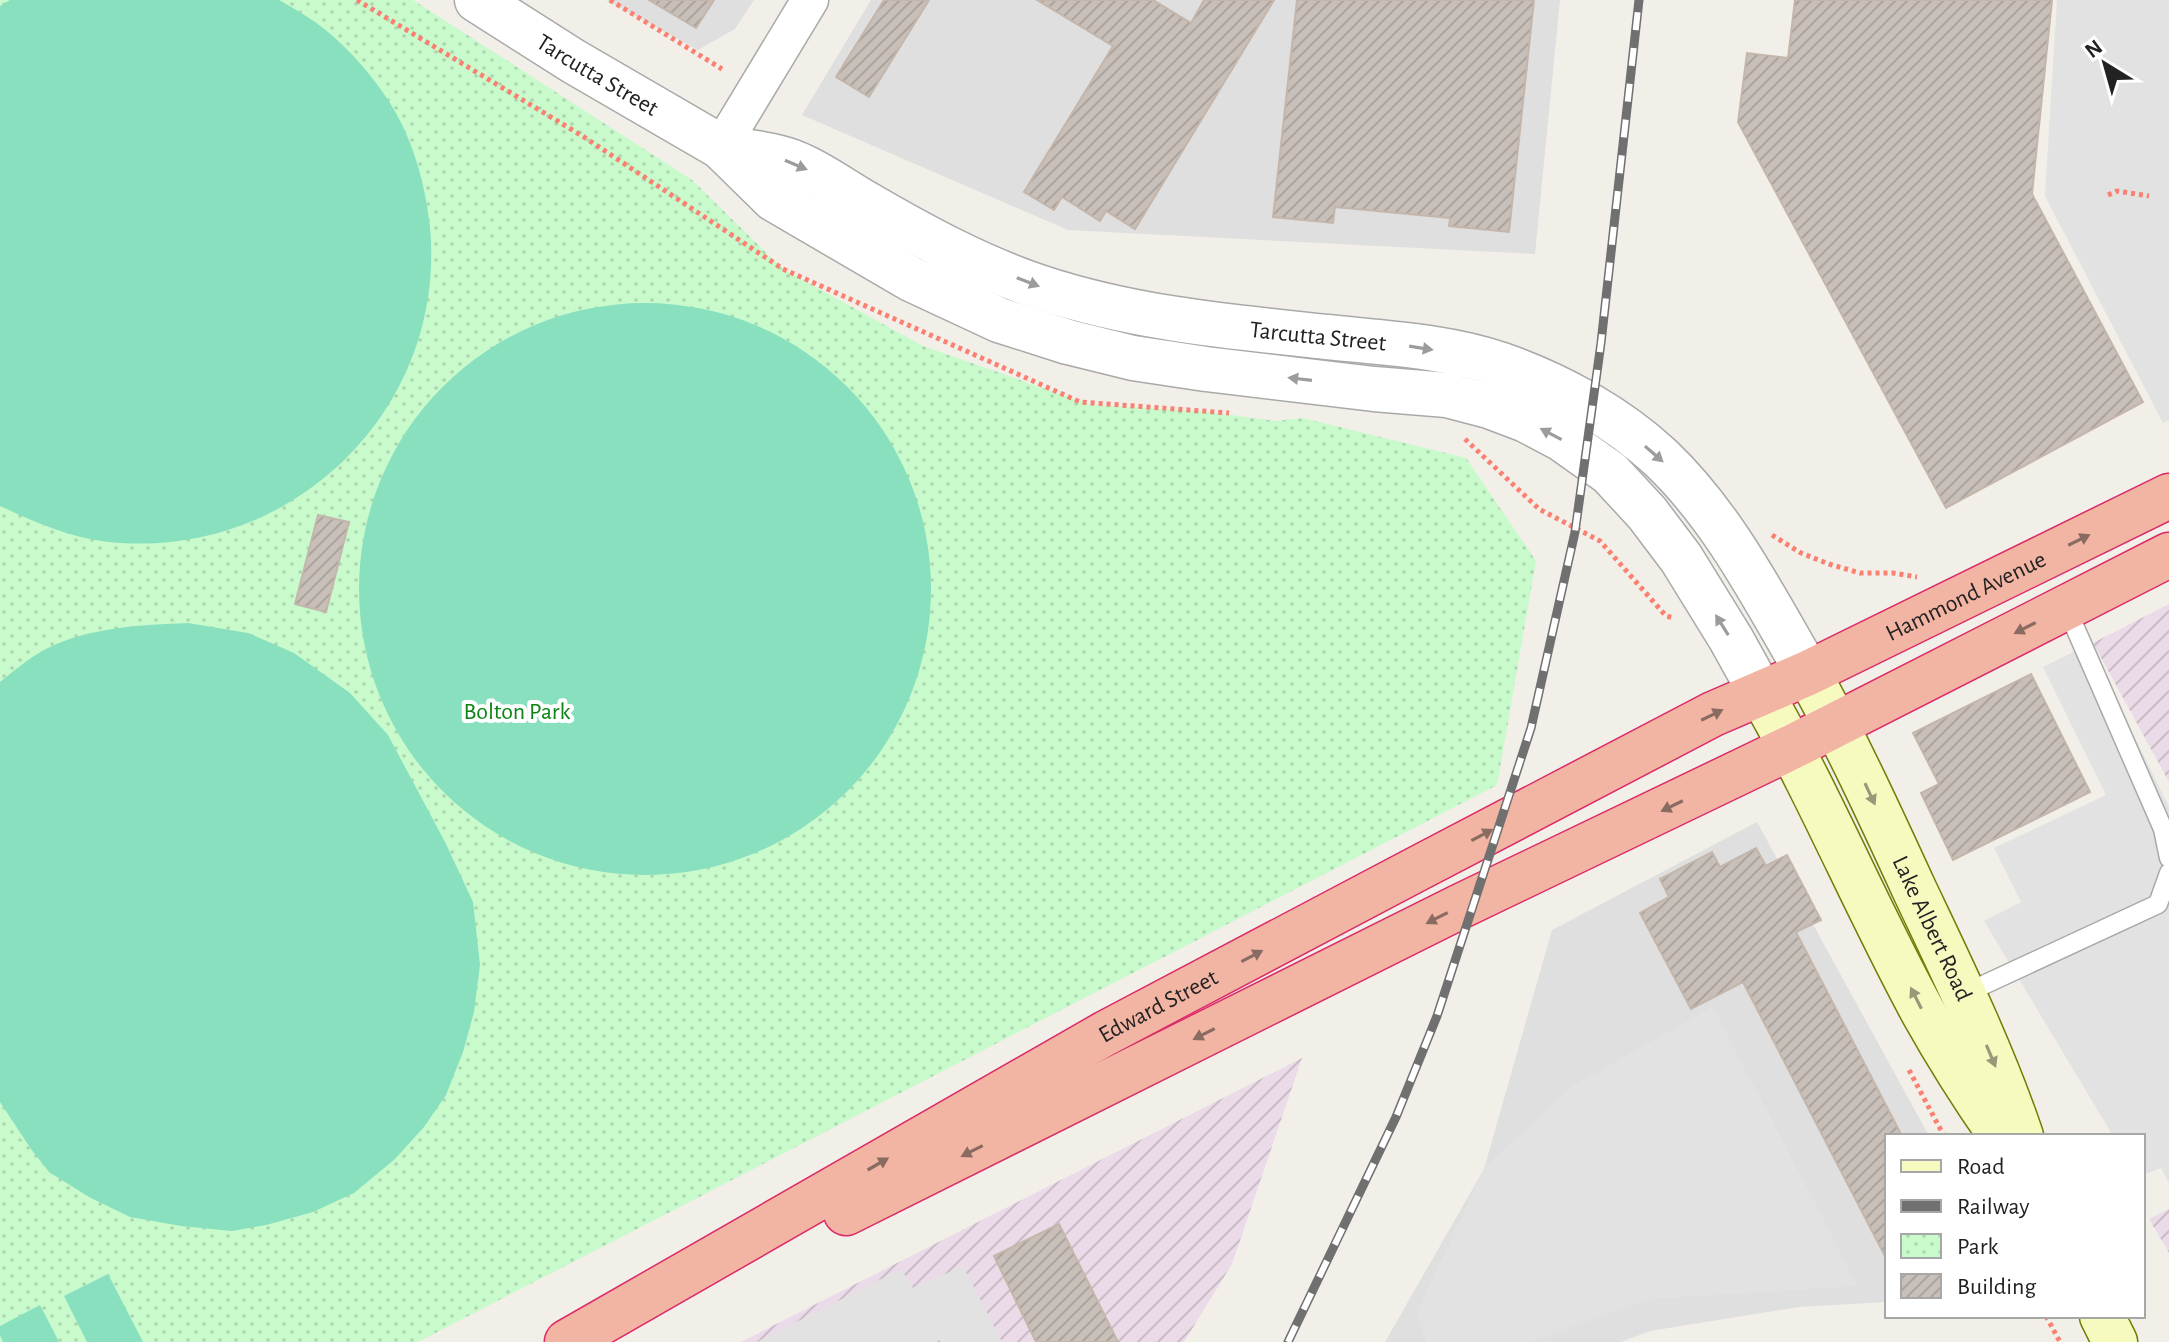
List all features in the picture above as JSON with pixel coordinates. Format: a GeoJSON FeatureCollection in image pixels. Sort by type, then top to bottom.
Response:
{"type":"FeatureCollection","features":[{"type":"Feature","properties":{"kind":"highway","name":"Hammond Avenue"},"geometry":{"type":"LineString","coordinates":[[1761,693],[1808,673],[2169,496]]}},
{"type":"Feature","properties":{"kind":"highway"},"geometry":{"type":"LineString","coordinates":[[1792,747],[2169,555]]}},
{"type":"Feature","properties":{"kind":"highway","name":"Edward Street"},"geometry":{"type":"LineString","coordinates":[[567,1342],[1106,1033],[1700,721],[1761,693]]}},
{"type":"Feature","properties":{"kind":"highway","name":"Edward Street"},"geometry":{"type":"LineString","coordinates":[[577,1342],[884,1195],[1461,906],[1792,747]]}},
{"type":"Feature","properties":{"kind":"main road","name":"Lake Albert Road"},"geometry":{"type":"LineString","coordinates":[[1808,673],[1837,724],[1964,994],[2020,1134]]}},
{"type":"Feature","properties":{"kind":"main road","name":"Lake Albert Road"},"geometry":{"type":"LineString","coordinates":[[1761,693],[1792,747],[1924,1014],[2000,1134]]}},
{"type":"Feature","properties":{"kind":"main road"},"geometry":{"type":"LineString","coordinates":[[2103,1318],[2115,1342]]}},
{"type":"Feature","properties":{"kind":"street","name":"Tarcutta Street"},"geometry":{"type":"LineString","coordinates":[[477,0],[573,61],[721,147],[774,199],[911,279],[999,320],[1133,358],[1374,389],[1447,395],[1526,420],[1562,439],[1610,473],[1647,513],[1681,558],[1761,693]]}},
{"type":"Feature","properties":{"kind":"street"},"geometry":{"type":"LineString","coordinates":[[721,147],[810,0]]}},
{"type":"Feature","properties":{"kind":"street","name":"Tarcutta Street"},"geometry":{"type":"LineString","coordinates":[[721,147],[795,162],[871,207],[980,264],[1104,306],[1175,319],[1399,344],[1452,353],[1501,364],[1545,383],[1629,432],[1661,459],[1728,537],[1808,673]]}},
{"type":"Feature","properties":{"kind":"street"},"geometry":{"type":"LineString","coordinates":[[851,245],[871,207]]}},
{"type":"Feature","properties":{"kind":"street"},"geometry":{"type":"LineString","coordinates":[[911,279],[931,239]]}},
{"type":"Feature","properties":{"kind":"lane"},"geometry":{"type":"LineString","coordinates":[[2066,607],[2163,829],[2169,858]]}},
{"type":"Feature","properties":{"kind":"lane"},"geometry":{"type":"LineString","coordinates":[[1964,994],[2158,904],[2169,873]]}},
{"type":"Feature","properties":{"kind":"path"},"geometry":{"type":"LineString","coordinates":[[610,0],[722,69]]}},
{"type":"Feature","properties":{"kind":"path"},"geometry":{"type":"LineString","coordinates":[[2108,195],[2117,191],[2149,196]]}},
{"type":"Feature","properties":{"kind":"path"},"geometry":{"type":"LineString","coordinates":[[1464,438],[1473,440]]}},
{"type":"Feature","properties":{"kind":"path"},"geometry":{"type":"LineString","coordinates":[[1768,533],[1801,553],[1829,564],[1860,573],[1893,573],[1923,578]]}},
{"type":"Feature","properties":{"kind":"path"},"geometry":{"type":"LineString","coordinates":[[1671,606],[1678,620]]}},
{"type":"Feature","properties":{"kind":"path"},"geometry":{"type":"LineString","coordinates":[[2047,1318],[2060,1342]]}},
{"type":"Feature","properties":{"kind":"shaded area"},"geometry":{"type":"Polygon","coordinates":[[[606,0],[754,0],[735,29],[698,50],[606,0]]]}},
{"type":"Feature","properties":{"kind":"shaded area"},"geometry":{"type":"Polygon","coordinates":[[[871,0],[1560,0],[1535,254],[1068,230],[802,115],[871,0]]]}},
{"type":"Feature","properties":{"kind":"shaded area"},"geometry":{"type":"Polygon","coordinates":[[[2057,0],[2169,0],[2169,420],[2163,423],[2045,196],[2057,0]]]}},
{"type":"Feature","properties":{"kind":"shaded area"},"geometry":{"type":"Polygon","coordinates":[[[2169,604],[2169,782],[2093,643],[2169,604]]]}},
{"type":"Feature","properties":{"kind":"shaded area"},"geometry":{"type":"Polygon","coordinates":[[[2089,644],[2169,807],[2169,1183],[2161,1168],[2145,1174],[2145,1134],[2112,1134],[1984,921],[2021,902],[1994,848],[2106,795],[2043,667],[2089,644]]]}},
{"type":"Feature","properties":{"kind":"shaded area"},"geometry":{"type":"Polygon","coordinates":[[[1757,822],[1928,1134],[1885,1134],[1885,1302],[1799,1307],[1650,1331],[1621,1342],[1385,1342],[1484,1169],[1552,930],[1757,822]]]}},
{"type":"Feature","properties":{"kind":"shaded area"},"geometry":{"type":"Polygon","coordinates":[[[1713,1007],[1858,1286],[1650,1299],[1530,1342],[1427,1342],[1416,1315],[1484,1169],[1572,1086],[1713,1007]]]}},
{"type":"Feature","properties":{"kind":"shaded area"},"geometry":{"type":"Polygon","coordinates":[[[1302,1058],[1232,1264],[1184,1342],[741,1342],[1302,1058]]]}},
{"type":"Feature","properties":{"kind":"shaded area"},"geometry":{"type":"Polygon","coordinates":[[[2169,1209],[2169,1253],[2149,1219],[2169,1209]]]}},
{"type":"Feature","properties":{"kind":"shaded area"},"geometry":{"type":"Polygon","coordinates":[[[963,1266],[1002,1342],[757,1342],[901,1269],[913,1288],[963,1266]]]}},
{"type":"Feature","properties":{"kind":"green space","name":"Bolton Park"},"geometry":{"type":"Polygon","coordinates":[[[0,0],[413,0],[692,180],[783,269],[923,346],[1091,405],[1202,411],[1275,421],[1303,418],[1466,458],[1536,561],[1497,785],[418,1342],[0,1342],[0,0]]]}},
{"type":"Feature","properties":{"kind":"green space"},"geometry":{"type":"Polygon","coordinates":[[[10,0],[279,0],[315,22],[345,47],[371,76],[395,112],[416,159],[430,227],[429,294],[413,356],[384,412],[344,460],[295,499],[238,527],[176,541],[95,540],[53,528],[0,506],[0,6],[10,0]]]}},
{"type":"Feature","properties":{"kind":"green space"},"geometry":{"type":"Polygon","coordinates":[[[645,303],[701,309],[754,325],[804,352],[847,387],[882,430],[909,480],[925,533],[931,589],[925,645],[909,698],[882,748],[847,791],[804,826],[754,853],[701,869],[645,875],[589,869],[536,853],[486,826],[443,791],[408,748],[381,698],[365,645],[359,589],[365,533],[381,480],[408,430],[443,387],[486,352],[536,325],[589,309],[645,303]]]}},
{"type":"Feature","properties":{"kind":"green space"},"geometry":{"type":"Polygon","coordinates":[[[188,623],[248,633],[294,653],[350,693],[388,735],[473,902],[480,965],[474,1012],[446,1095],[424,1127],[395,1159],[354,1193],[313,1212],[232,1231],[130,1217],[89,1197],[49,1172],[0,1102],[0,682],[40,652],[80,636],[134,626],[188,623]]]}},
{"type":"Feature","properties":{"kind":"green space"},"geometry":{"type":"Polygon","coordinates":[[[108,1274],[143,1342],[87,1342],[64,1296],[108,1274]]]}},
{"type":"Feature","properties":{"kind":"green space"},"geometry":{"type":"Polygon","coordinates":[[[40,1305],[59,1342],[3,1342],[0,1326],[40,1305]]]}},
{"type":"Feature","properties":{"kind":"building"},"geometry":{"type":"Polygon","coordinates":[[[649,0],[714,0],[696,28],[649,0]]]}},
{"type":"Feature","properties":{"kind":"building"},"geometry":{"type":"Polygon","coordinates":[[[884,0],[929,0],[869,97],[836,77],[884,0]]]}},
{"type":"Feature","properties":{"kind":"building"},"geometry":{"type":"Polygon","coordinates":[[[1037,0],[1153,0],[1191,23],[1204,0],[1274,0],[1135,229],[1106,211],[1100,221],[1062,197],[1054,210],[1024,192],[1113,46],[1037,0]]]}},
{"type":"Feature","properties":{"kind":"building"},"geometry":{"type":"Polygon","coordinates":[[[1297,0],[1534,0],[1509,232],[1449,226],[1450,218],[1335,207],[1333,223],[1273,217],[1297,0]]]}},
{"type":"Feature","properties":{"kind":"building"},"geometry":{"type":"Polygon","coordinates":[[[1795,0],[2052,0],[2032,194],[2143,402],[1946,508],[1738,122],[1747,53],[1788,58],[1795,0]]]}},
{"type":"Feature","properties":{"kind":"building"},"geometry":{"type":"Polygon","coordinates":[[[318,515],[349,522],[326,612],[295,604],[318,515]]]}},
{"type":"Feature","properties":{"kind":"building"},"geometry":{"type":"Polygon","coordinates":[[[2031,674],[2090,792],[1953,860],[1921,793],[1939,784],[1913,733],[2031,674]]]}},
{"type":"Feature","properties":{"kind":"building"},"geometry":{"type":"Polygon","coordinates":[[[1756,848],[1766,866],[1787,855],[1821,920],[1796,932],[1901,1134],[1885,1134],[1885,1256],[1743,982],[1691,1009],[1640,913],[1669,897],[1660,879],[1712,852],[1720,867],[1756,848]]]}},
{"type":"Feature","properties":{"kind":"building"},"geometry":{"type":"Polygon","coordinates":[[[1059,1224],[1118,1342],[1036,1342],[994,1256],[1059,1224]]]}},
{"type":"Feature","properties":{"kind":"railway"},"geometry":{"type":"LineString","coordinates":[[1288,1342],[1396,1117],[1437,1016],[1531,728],[1575,532],[1601,343],[1639,0]]}}]}
